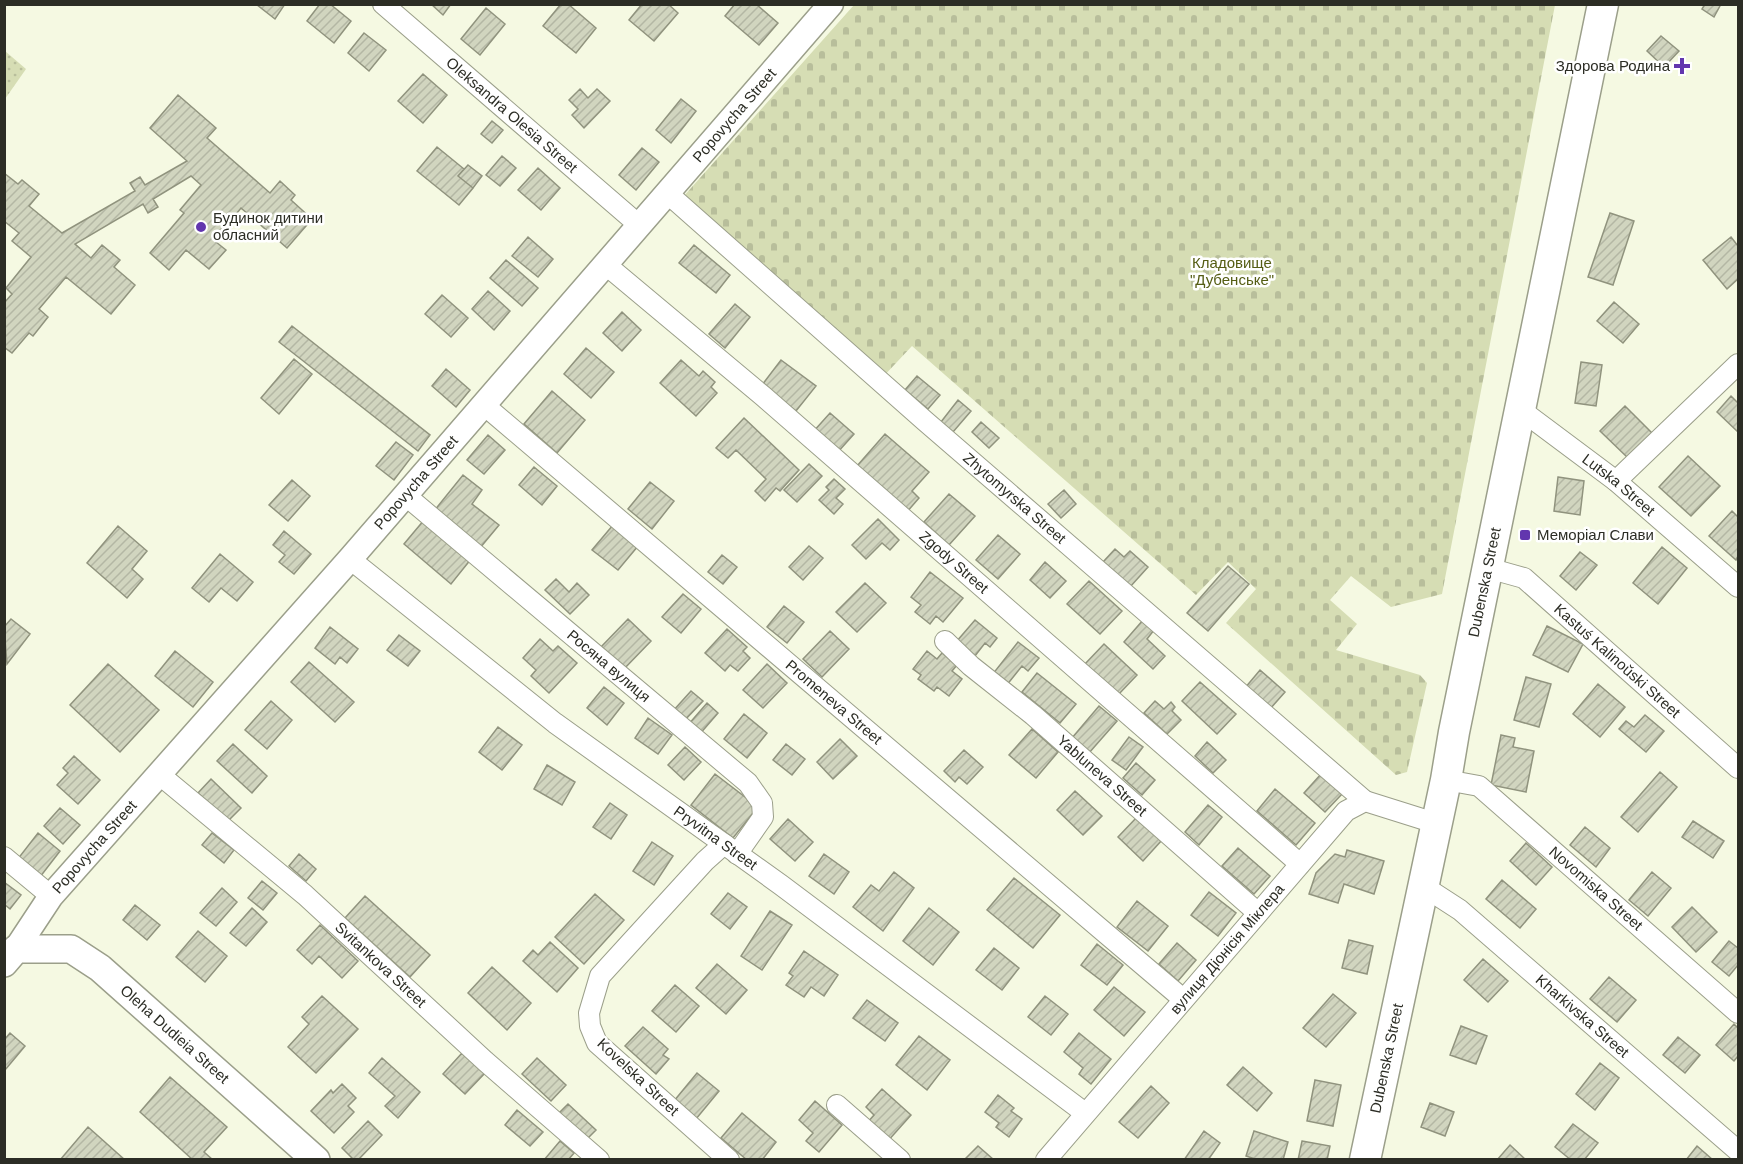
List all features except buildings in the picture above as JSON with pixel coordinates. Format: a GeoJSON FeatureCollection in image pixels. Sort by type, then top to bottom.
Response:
{"type":"FeatureCollection","features":[{"type":"Feature","properties":{"kind":"main road","name":"Dubenska Street"},"geometry":{"type":"LineString","coordinates":[[1365,1160],[1446,780],[1603,4]]}},
{"type":"Feature","properties":{"kind":"main road","name":"Oleha Dudieia Street"},"geometry":{"type":"LineString","coordinates":[[10,956],[72,949],[100,968],[316,1160]]}},
{"type":"Feature","properties":{"kind":"street","name":"Oleksandra Olesia Street"},"geometry":{"type":"LineString","coordinates":[[383,4],[639,225]]}},
{"type":"Feature","properties":{"kind":"street","name":"Popovycha Street"},"geometry":{"type":"LineString","coordinates":[[10,956],[51,896],[350,559],[831,4]]}},
{"type":"Feature","properties":{"kind":"street","name":"Zhytomyrska Street"},"geometry":{"type":"LineString","coordinates":[[666,192],[925,421],[1365,801]]}},
{"type":"Feature","properties":{"kind":"street","name":"Zgody Street"},"geometry":{"type":"LineString","coordinates":[[604,264],[763,396],[1300,864]]}},
{"type":"Feature","properties":{"kind":"street"},"geometry":{"type":"LineString","coordinates":[[1616,481],[1737,369]]}},
{"type":"Feature","properties":{"kind":"street","name":"Promeneva Street"},"geometry":{"type":"LineString","coordinates":[[484,405],[1183,999]]}},
{"type":"Feature","properties":{"kind":"street","name":"Lutska Street"},"geometry":{"type":"LineString","coordinates":[[1521,410],[1616,481],[1738,587]]}},
{"type":"Feature","properties":{"kind":"street","name":"Росяна вулиця"},"geometry":{"type":"LineString","coordinates":[[405,495],[748,783],[762,803],[763,817],[731,849]]}},
{"type":"Feature","properties":{"kind":"street","name":"Pryvitna Street"},"geometry":{"type":"LineString","coordinates":[[350,559],[555,723],[731,849],[1085,1113]]}},
{"type":"Feature","properties":{"kind":"street","name":"Kastuś Kalinoŭski Street"},"geometry":{"type":"LineString","coordinates":[[1488,568],[1524,578],[1738,768]]}},
{"type":"Feature","properties":{"kind":"street","name":"Yabluneva Street"},"geometry":{"type":"LineString","coordinates":[[945,641],[970,666],[1034,715],[1258,913]]}},
{"type":"Feature","properties":{"kind":"street","name":"Svitankova Street"},"geometry":{"type":"LineString","coordinates":[[160,775],[305,895],[485,1061],[599,1160]]}},
{"type":"Feature","properties":{"kind":"street","name":"Novomiska Street"},"geometry":{"type":"LineString","coordinates":[[1446,780],[1479,786],[1738,1012]]}},
{"type":"Feature","properties":{"kind":"street"},"geometry":{"type":"LineString","coordinates":[[1365,801],[1435,823]]}},
{"type":"Feature","properties":{"kind":"street","name":"вулиця Діонісія Міклера"},"geometry":{"type":"LineString","coordinates":[[1046,1160],[1346,811],[1365,801]]}},
{"type":"Feature","properties":{"kind":"street","name":"Kovelska Street"},"geometry":{"type":"LineString","coordinates":[[729,1160],[597,1044],[590,1026],[589,1013],[600,976],[705,861],[731,849]]}},
{"type":"Feature","properties":{"kind":"street"},"geometry":{"type":"LineString","coordinates":[[4,857],[51,896]]}},
{"type":"Feature","properties":{"kind":"street","name":"Kharkivska Street"},"geometry":{"type":"LineString","coordinates":[[1423,886],[1460,910],[1738,1150]]}},
{"type":"Feature","properties":{"kind":"street"},"geometry":{"type":"LineString","coordinates":[[837,1105],[900,1160]]}},
{"type":"Feature","properties":{"kind":"green space","name":"Кладовище \"Дубенське\""},"geometry":{"type":"Polygon","coordinates":[[[854,5],[1555,5],[1442,594],[1391,607],[1351,576],[1330,600],[1357,624],[1336,650],[1420,675],[1427,683],[1407,772],[1396,775],[1226,623],[1256,589],[1228,562],[1196,595],[912,346],[881,379],[683,197],[854,5]]]}},
{"type":"Feature","properties":{"kind":"green space"},"geometry":{"type":"Polygon","coordinates":[[[5,51],[26,69],[5,99],[5,51]]]}},
{"type":"Feature","properties":{"kind":"place","name":"Здорова Родина"},"geometry":{"type":"Point","coordinates":[1682,66]}},
{"type":"Feature","properties":{"kind":"place","name":"Будинок дитини обласний"},"geometry":{"type":"Point","coordinates":[201,227]}},
{"type":"Feature","properties":{"kind":"place","name":"Меморіал Слави"},"geometry":{"type":"Point","coordinates":[1525,535]}}]}
